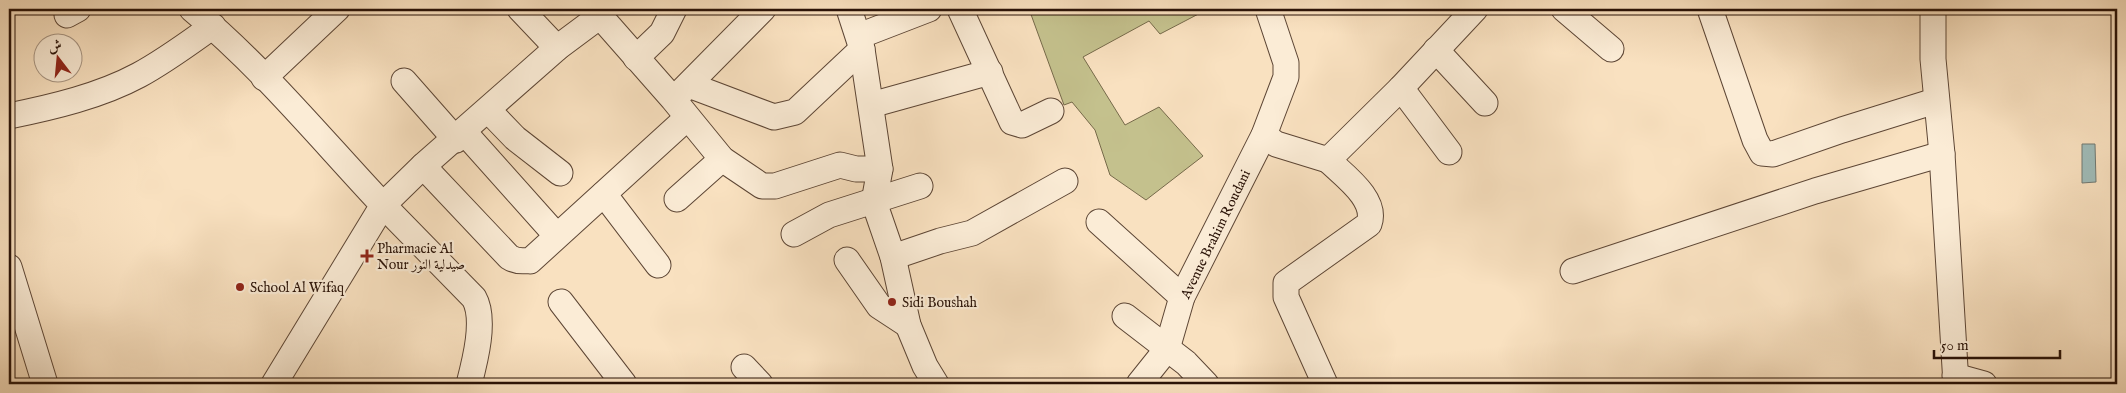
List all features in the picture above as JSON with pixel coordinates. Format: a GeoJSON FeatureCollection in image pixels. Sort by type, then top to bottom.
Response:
{"type":"FeatureCollection","features":[{"type":"Feature","properties":{"kind":"street"},"geometry":{"type":"LineString","coordinates":[[192,9],[212,26],[264,78],[383,205],[474,298],[478,306],[479,325],[475,362],[470,384]]}},
{"type":"Feature","properties":{"kind":"street"},"geometry":{"type":"LineString","coordinates":[[264,78],[337,9]]}},
{"type":"Feature","properties":{"kind":"street"},"geometry":{"type":"LineString","coordinates":[[520,9],[557,48]]}},
{"type":"Feature","properties":{"kind":"street"},"geometry":{"type":"LineString","coordinates":[[636,58],[662,33],[674,9]]}},
{"type":"Feature","properties":{"kind":"street"},"geometry":{"type":"LineString","coordinates":[[423,166],[515,261],[530,261],[556,235],[604,194],[764,9]]}},
{"type":"Feature","properties":{"kind":"street"},"geometry":{"type":"LineString","coordinates":[[849,9],[860,43],[880,169],[874,202],[893,257],[908,325],[936,384]]}},
{"type":"Feature","properties":{"kind":"street"},"geometry":{"type":"LineString","coordinates":[[683,101],[761,113],[774,117],[795,112],[860,43],[928,9]]}},
{"type":"Feature","properties":{"kind":"street"},"geometry":{"type":"LineString","coordinates":[[960,9],[1008,113],[1015,124],[1022,124],[1051,111]]}},
{"type":"Feature","properties":{"kind":"street","name":"Avenue Brahim Roudani"},"geometry":{"type":"LineString","coordinates":[[1139,384],[1167,349],[1182,297],[1264,135],[1286,77],[1282,48],[1268,9]]}},
{"type":"Feature","properties":{"kind":"street"},"geometry":{"type":"LineString","coordinates":[[1328,160],[1401,88],[1475,9]]}},
{"type":"Feature","properties":{"kind":"street"},"geometry":{"type":"LineString","coordinates":[[1564,9],[1611,49]]}},
{"type":"Feature","properties":{"kind":"street"},"geometry":{"type":"LineString","coordinates":[[1710,9],[1755,140],[1762,154],[1773,154],[1935,101]]}},
{"type":"Feature","properties":{"kind":"street"},"geometry":{"type":"LineString","coordinates":[[1934,9],[1935,101],[1942,154],[1955,380],[1984,384]]}},
{"type":"Feature","properties":{"kind":"street"},"geometry":{"type":"LineString","coordinates":[[274,384],[383,205],[423,166],[460,136],[557,48],[602,11],[636,58],[683,101],[722,159],[762,186],[775,186],[840,165],[856,169],[880,169]]}},
{"type":"Feature","properties":{"kind":"street"},"geometry":{"type":"LineString","coordinates":[[9,116],[46,108],[116,85],[163,61],[212,26]]}},
{"type":"Feature","properties":{"kind":"street"},"geometry":{"type":"LineString","coordinates":[[1436,50],[1485,103]]}},
{"type":"Feature","properties":{"kind":"street"},"geometry":{"type":"LineString","coordinates":[[871,105],[990,72]]}},
{"type":"Feature","properties":{"kind":"street"},"geometry":{"type":"LineString","coordinates":[[404,81],[556,235]]}},
{"type":"Feature","properties":{"kind":"street"},"geometry":{"type":"LineString","coordinates":[[1401,88],[1449,152]]}},
{"type":"Feature","properties":{"kind":"street"},"geometry":{"type":"LineString","coordinates":[[488,110],[515,138],[560,173]]}},
{"type":"Feature","properties":{"kind":"street"},"geometry":{"type":"LineString","coordinates":[[1264,135],[1276,144],[1328,160],[1366,200],[1371,213],[1369,224],[1286,283],[1286,297],[1325,384]]}},
{"type":"Feature","properties":{"kind":"street"},"geometry":{"type":"LineString","coordinates":[[1573,271],[1815,191],[1942,154]]}},
{"type":"Feature","properties":{"kind":"street"},"geometry":{"type":"LineString","coordinates":[[677,199],[722,159]]}},
{"type":"Feature","properties":{"kind":"street"},"geometry":{"type":"LineString","coordinates":[[893,257],[940,241],[972,233],[1066,181]]}},
{"type":"Feature","properties":{"kind":"street"},"geometry":{"type":"LineString","coordinates":[[794,234],[829,215],[920,186]]}},
{"type":"Feature","properties":{"kind":"street"},"geometry":{"type":"LineString","coordinates":[[604,194],[658,265]]}},
{"type":"Feature","properties":{"kind":"street"},"geometry":{"type":"LineString","coordinates":[[1099,222],[1182,297]]}},
{"type":"Feature","properties":{"kind":"street"},"geometry":{"type":"LineString","coordinates":[[847,260],[879,306],[908,325]]}},
{"type":"Feature","properties":{"kind":"street"},"geometry":{"type":"LineString","coordinates":[[10,278],[44,384]]}},
{"type":"Feature","properties":{"kind":"street"},"geometry":{"type":"LineString","coordinates":[[561,302],[624,384]]}},
{"type":"Feature","properties":{"kind":"street"},"geometry":{"type":"LineString","coordinates":[[1125,316],[1186,363],[1206,384]]}},
{"type":"Feature","properties":{"kind":"shaded area"},"geometry":{"type":"Polygon","coordinates":[[[1029,9],[1208,9],[1160,34],[1149,21],[1083,57],[1125,125],[1159,107],[1203,156],[1146,200],[1110,175],[1095,130],[1072,102],[1064,105],[1029,9]]]}},
{"type":"Feature","properties":{"kind":"water"},"geometry":{"type":"Polygon","coordinates":[[[2082,144],[2095,144],[2096,182],[2082,183],[2082,144]]]}},
{"type":"Feature","properties":{"kind":"place","name":"Pharmacie Al Nour صيدلية النور"},"geometry":{"type":"Point","coordinates":[367,256]}},
{"type":"Feature","properties":{"kind":"place","name":"School Al Wifaq"},"geometry":{"type":"Point","coordinates":[240,287]}},
{"type":"Feature","properties":{"kind":"place","name":"Sidi Boushah"},"geometry":{"type":"Point","coordinates":[892,302]}}]}
